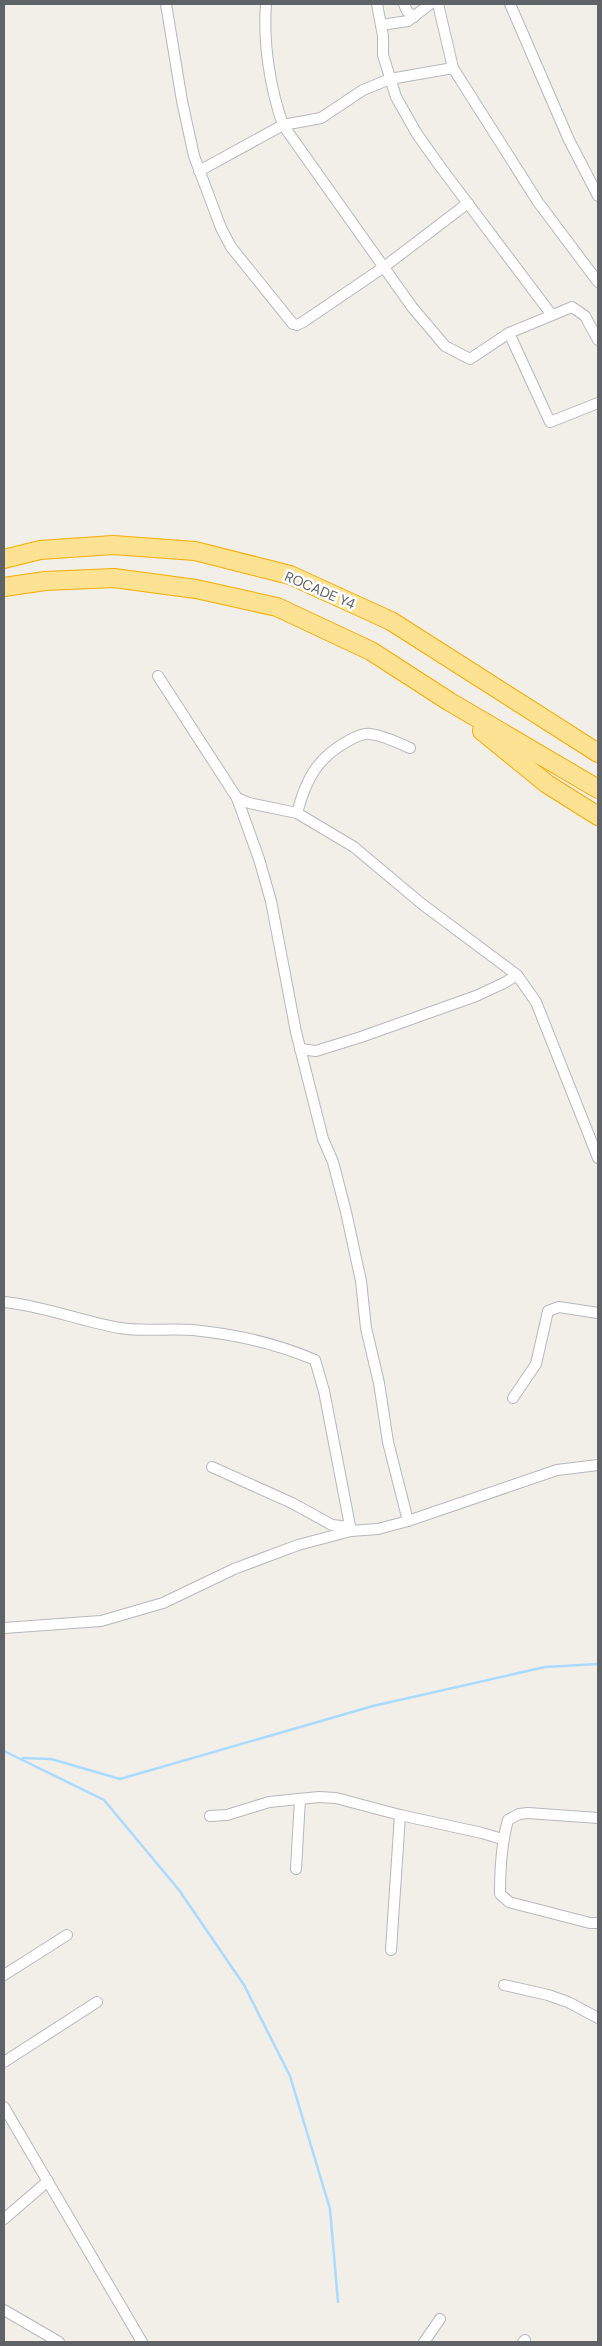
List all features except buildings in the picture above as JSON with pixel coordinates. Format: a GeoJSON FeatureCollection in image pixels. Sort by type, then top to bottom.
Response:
{"type":"FeatureCollection","features":[{"type":"Feature","properties":{"kind":"highway","name":"ROCADE Y4"},"geometry":{"type":"LineString","coordinates":[[4,559],[40,550],[113,545],[195,551],[290,576],[391,621],[598,753]]}},
{"type":"Feature","properties":{"kind":"highway"},"geometry":{"type":"LineString","coordinates":[[4,588],[45,581],[114,578],[196,588],[277,607],[370,651],[450,702],[598,789]]}},
{"type":"Feature","properties":{"kind":"highway"},"geometry":{"type":"LineString","coordinates":[[450,702],[547,784],[598,816]]}},
{"type":"Feature","properties":{"kind":"street"},"geometry":{"type":"LineString","coordinates":[[166,4],[182,101],[199,171],[225,237],[293,324],[297,325],[303,322],[384,267],[468,203]]}},
{"type":"Feature","properties":{"kind":"street"},"geometry":{"type":"LineString","coordinates":[[266,4],[267,41],[275,101],[283,125],[412,308],[436,336],[446,346],[466,358],[474,358],[509,333],[568,307],[575,308],[585,316],[598,340]]}},
{"type":"Feature","properties":{"kind":"street"},"geometry":{"type":"LineString","coordinates":[[377,4],[384,36],[383,55],[396,97],[417,134],[551,314]]}},
{"type":"Feature","properties":{"kind":"street"},"geometry":{"type":"LineString","coordinates":[[404,4],[407,11],[414,17]]}},
{"type":"Feature","properties":{"kind":"street"},"geometry":{"type":"LineString","coordinates":[[381,25],[408,21],[430,4]]}},
{"type":"Feature","properties":{"kind":"street"},"geometry":{"type":"LineString","coordinates":[[438,4],[453,68],[538,202],[598,282]]}},
{"type":"Feature","properties":{"kind":"street"},"geometry":{"type":"LineString","coordinates":[[510,4],[569,140],[598,196]]}},
{"type":"Feature","properties":{"kind":"street"},"geometry":{"type":"LineString","coordinates":[[199,171],[283,125],[321,118],[363,90],[390,79],[453,68]]}},
{"type":"Feature","properties":{"kind":"street"},"geometry":{"type":"LineString","coordinates":[[509,333],[550,422],[598,403]]}},
{"type":"Feature","properties":{"kind":"street"},"geometry":{"type":"LineString","coordinates":[[158,676],[237,798],[271,901],[300,1049],[323,1139],[333,1162],[346,1212],[361,1281],[366,1328],[380,1383],[385,1426],[408,1522]]}},
{"type":"Feature","properties":{"kind":"street"},"geometry":{"type":"LineString","coordinates":[[297,813],[308,781],[323,758],[334,749],[358,736],[372,734],[410,748]]}},
{"type":"Feature","properties":{"kind":"street"},"geometry":{"type":"LineString","coordinates":[[237,798],[249,804],[297,813],[354,847],[422,904],[517,975],[536,1002],[598,1158]]}},
{"type":"Feature","properties":{"kind":"street"},"geometry":{"type":"LineString","coordinates":[[300,1049],[316,1050],[361,1037],[476,996],[517,975]]}},
{"type":"Feature","properties":{"kind":"street"},"geometry":{"type":"LineString","coordinates":[[4,1302],[29,1304],[120,1328],[192,1330],[245,1339],[296,1352],[315,1360],[324,1391],[351,1529]]}},
{"type":"Feature","properties":{"kind":"street"},"geometry":{"type":"LineString","coordinates":[[513,1398],[536,1364],[548,1311],[559,1307],[598,1313]]}},
{"type":"Feature","properties":{"kind":"street"},"geometry":{"type":"LineString","coordinates":[[212,1467],[292,1503],[332,1525],[351,1529],[378,1529],[408,1522],[557,1470],[598,1465]]}},
{"type":"Feature","properties":{"kind":"street"},"geometry":{"type":"LineString","coordinates":[[4,1628],[101,1621],[163,1604],[234,1569],[298,1545],[351,1529]]}},
{"type":"Feature","properties":{"kind":"street"},"geometry":{"type":"LineString","coordinates":[[210,1816],[227,1815],[269,1802],[319,1797],[336,1798],[502,1839]]}},
{"type":"Feature","properties":{"kind":"street"},"geometry":{"type":"LineString","coordinates":[[296,1869],[300,1799]]}},
{"type":"Feature","properties":{"kind":"street"},"geometry":{"type":"LineString","coordinates":[[598,1818],[519,1814],[508,1820],[502,1839],[500,1894],[509,1902],[590,1923],[598,1923]]}},
{"type":"Feature","properties":{"kind":"street"},"geometry":{"type":"LineString","coordinates":[[391,1950],[400,1815]]}},
{"type":"Feature","properties":{"kind":"street"},"geometry":{"type":"LineString","coordinates":[[4,1975],[67,1935]]}},
{"type":"Feature","properties":{"kind":"street"},"geometry":{"type":"LineString","coordinates":[[504,1985],[562,1999],[598,2018]]}},
{"type":"Feature","properties":{"kind":"street"},"geometry":{"type":"LineString","coordinates":[[4,2062],[97,2002]]}},
{"type":"Feature","properties":{"kind":"street"},"geometry":{"type":"LineString","coordinates":[[4,2107],[142,2342]]}},
{"type":"Feature","properties":{"kind":"street"},"geometry":{"type":"LineString","coordinates":[[4,2219],[48,2182]]}},
{"type":"Feature","properties":{"kind":"street"},"geometry":{"type":"LineString","coordinates":[[4,2310],[59,2342]]}},
{"type":"Feature","properties":{"kind":"street"},"geometry":{"type":"LineString","coordinates":[[424,2342],[440,2319]]}},
{"type":"Feature","properties":{"kind":"waterway"},"geometry":{"type":"LineString","coordinates":[[23,1758],[51,1759],[120,1779],[373,1706],[545,1667],[598,1664]]}},
{"type":"Feature","properties":{"kind":"waterway"},"geometry":{"type":"LineString","coordinates":[[4,1751],[104,1800],[179,1890],[244,1985],[290,2076],[330,2209],[338,2302]]}}]}
